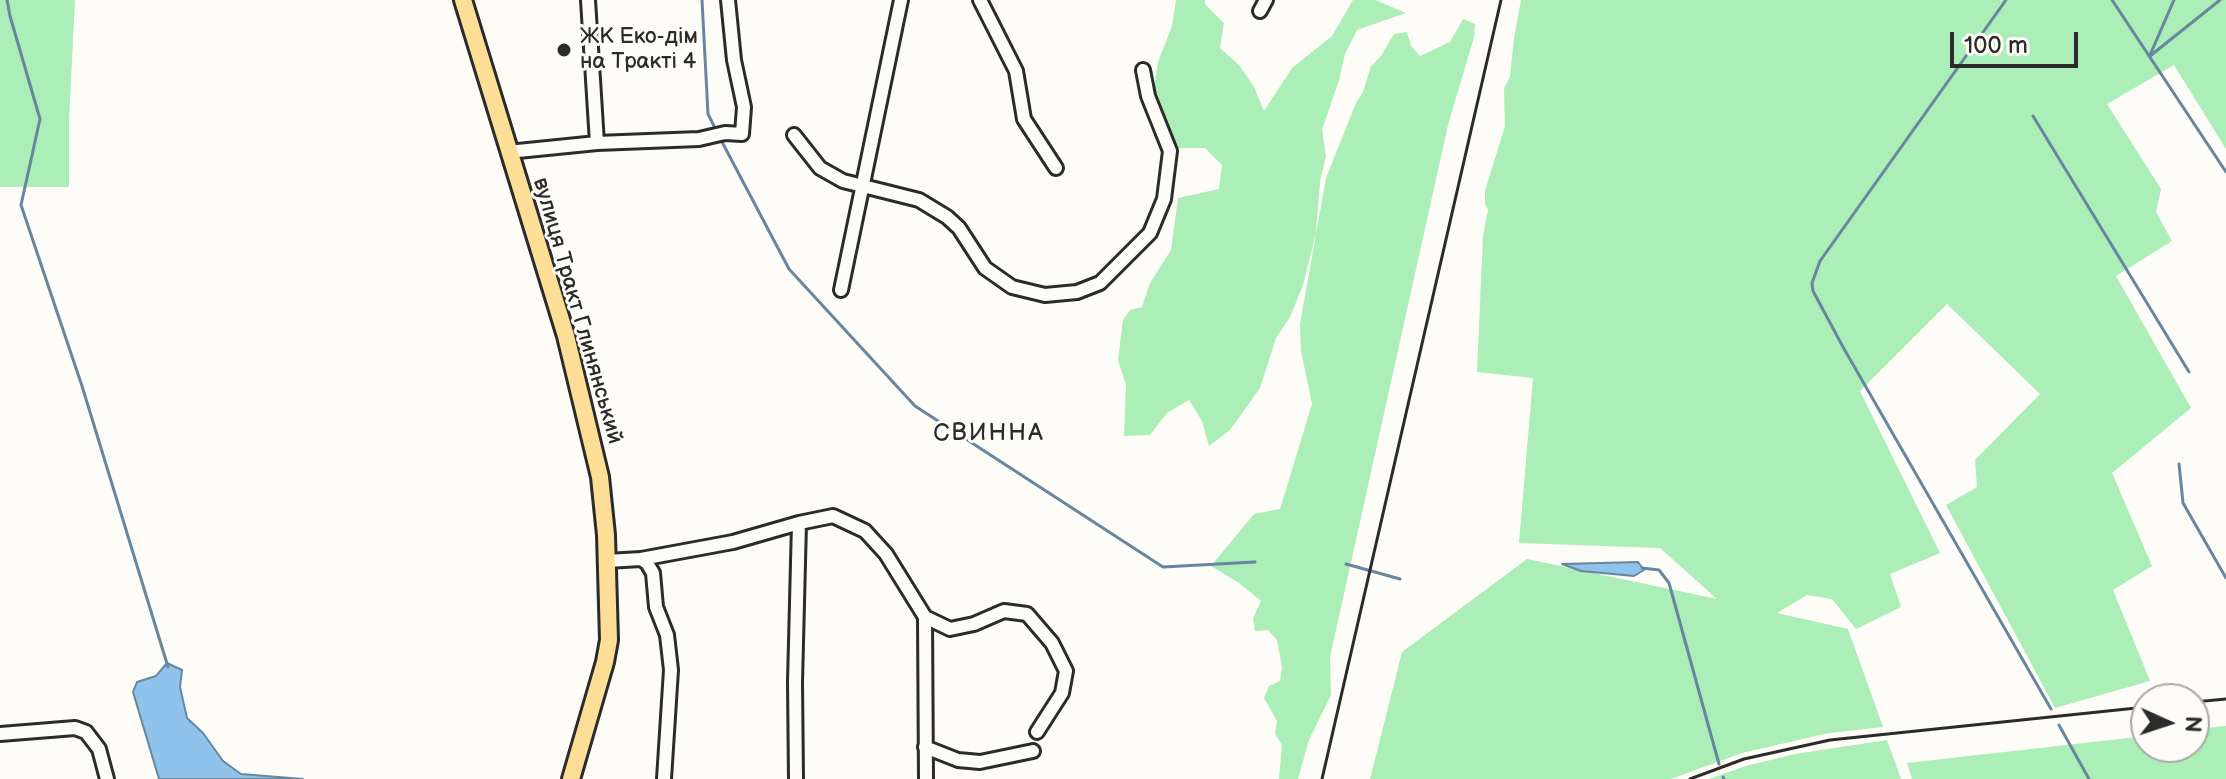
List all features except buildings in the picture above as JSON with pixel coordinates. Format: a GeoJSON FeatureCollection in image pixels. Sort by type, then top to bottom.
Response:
{"type":"FeatureCollection","features":[{"type":"Feature","properties":{"kind":"main road","name":"вулиця Тракт Глинянський"},"geometry":{"type":"LineString","coordinates":[[463,0],[566,336],[596,451],[604,506],[610,622],[607,651],[571,779]]}},
{"type":"Feature","properties":{"kind":"street"},"geometry":{"type":"LineString","coordinates":[[588,0],[597,143]]}},
{"type":"Feature","properties":{"kind":"street"},"geometry":{"type":"LineString","coordinates":[[508,152],[742,134],[744,107],[734,60],[728,0]]}},
{"type":"Feature","properties":{"kind":"street"},"geometry":{"type":"LineString","coordinates":[[841,290],[901,0]]}},
{"type":"Feature","properties":{"kind":"street"},"geometry":{"type":"LineString","coordinates":[[980,0],[1016,71],[1024,119],[1056,168]]}},
{"type":"Feature","properties":{"kind":"street"},"geometry":{"type":"LineString","coordinates":[[794,135],[820,168],[843,181],[919,200],[947,217],[959,228],[985,268],[1012,287],[1045,295],[1077,292],[1100,283],[1150,233],[1164,199],[1170,151],[1148,96],[1143,70]]}},
{"type":"Feature","properties":{"kind":"street"},"geometry":{"type":"LineString","coordinates":[[607,561],[641,559],[733,542],[833,516],[865,531],[886,554],[925,617],[926,779]]}},
{"type":"Feature","properties":{"kind":"street"},"geometry":{"type":"LineString","coordinates":[[796,779],[799,523]]}},
{"type":"Feature","properties":{"kind":"street"},"geometry":{"type":"LineString","coordinates":[[641,559],[653,573],[656,607],[667,635],[671,670],[664,779]]}},
{"type":"Feature","properties":{"kind":"street"},"geometry":{"type":"LineString","coordinates":[[925,617],[950,629],[974,624],[1004,611],[1027,614],[1052,643],[1066,671],[1062,693],[1037,732]]}},
{"type":"Feature","properties":{"kind":"street"},"geometry":{"type":"LineString","coordinates":[[0,734],[75,728],[86,732],[99,749],[107,779]]}},
{"type":"Feature","properties":{"kind":"street"},"geometry":{"type":"LineString","coordinates":[[925,747],[958,760],[980,762],[1033,751]]}},
{"type":"Feature","properties":{"kind":"green space"},"geometry":{"type":"Polygon","coordinates":[[[0,0],[75,0],[69,187],[0,187],[0,0]]]}},
{"type":"Feature","properties":{"kind":"green space"},"geometry":{"type":"Polygon","coordinates":[[[1176,0],[1205,0],[1205,4],[1224,23],[1220,48],[1239,65],[1254,87],[1264,111],[1292,68],[1332,36],[1353,0],[1375,0],[1406,13],[1357,30],[1345,54],[1322,130],[1326,156],[1320,181],[1316,233],[1303,285],[1290,317],[1276,338],[1260,388],[1230,430],[1209,446],[1202,421],[1189,400],[1167,413],[1150,435],[1124,436],[1126,385],[1118,360],[1123,320],[1130,310],[1142,307],[1150,283],[1171,250],[1178,198],[1219,189],[1222,165],[1205,148],[1175,148],[1154,88],[1158,62],[1172,26],[1176,0]]]}},
{"type":"Feature","properties":{"kind":"green space"},"geometry":{"type":"Polygon","coordinates":[[[1521,0],[2226,0],[2226,149],[2174,65],[2107,104],[2161,189],[2156,212],[2172,241],[2116,276],[2191,408],[2112,473],[2152,566],[2113,590],[2150,681],[2130,683],[2130,687],[2055,708],[1946,505],[1977,487],[1975,460],[2040,394],[1947,304],[1860,391],[1940,553],[1890,574],[1901,607],[1856,629],[1832,599],[1807,595],[1777,613],[1848,629],[1883,727],[1829,733],[1742,753],[1671,779],[1370,779],[1402,652],[1527,559],[1717,599],[1660,548],[1519,543],[1533,378],[1477,372],[1483,236],[1488,210],[1485,191],[1505,126],[1504,88],[1510,77],[1521,0]]]}},
{"type":"Feature","properties":{"kind":"green space"},"geometry":{"type":"Polygon","coordinates":[[[1463,19],[1475,24],[1474,37],[1448,125],[1330,657],[1331,695],[1309,740],[1298,779],[1279,779],[1282,745],[1275,734],[1277,721],[1264,698],[1269,686],[1280,681],[1282,667],[1277,640],[1268,630],[1255,631],[1253,618],[1261,601],[1211,566],[1254,514],[1280,509],[1312,404],[1301,351],[1300,324],[1326,178],[1371,66],[1394,34],[1407,32],[1411,46],[1420,56],[1450,42],[1463,19]]]}},
{"type":"Feature","properties":{"kind":"green space"},"geometry":{"type":"Polygon","coordinates":[[[2226,726],[2226,779],[1912,779],[1907,763],[2130,738],[2130,763],[2210,763],[2210,728],[2226,726]]]}},
{"type":"Feature","properties":{"kind":"green space"},"geometry":{"type":"Polygon","coordinates":[[[1887,740],[1901,779],[1709,779],[1795,754],[1887,740]]]}},
{"type":"Feature","properties":{"kind":"water"},"geometry":{"type":"Polygon","coordinates":[[[1638,562],[1644,570],[1634,576],[1581,571],[1562,564],[1638,562]]]}},
{"type":"Feature","properties":{"kind":"water"},"geometry":{"type":"Polygon","coordinates":[[[167,663],[182,670],[180,687],[187,718],[203,733],[223,761],[241,774],[303,779],[159,779],[133,692],[137,682],[156,676],[167,663]]]}},
{"type":"Feature","properties":{"kind":"waterway"},"geometry":{"type":"LineString","coordinates":[[7,0],[40,119],[21,205],[82,386],[168,667]]}},
{"type":"Feature","properties":{"kind":"waterway"},"geometry":{"type":"LineString","coordinates":[[702,0],[708,114],[715,128]]}},
{"type":"Feature","properties":{"kind":"waterway"},"geometry":{"type":"LineString","coordinates":[[2006,0],[1820,261],[1812,283],[1813,291],[1843,347],[2051,709]]}},
{"type":"Feature","properties":{"kind":"waterway"},"geometry":{"type":"LineString","coordinates":[[2112,0],[2226,172]]}},
{"type":"Feature","properties":{"kind":"waterway"},"geometry":{"type":"LineString","coordinates":[[2150,55],[2174,0]]}},
{"type":"Feature","properties":{"kind":"waterway"},"geometry":{"type":"LineString","coordinates":[[2150,56],[2220,0]]}},
{"type":"Feature","properties":{"kind":"waterway"},"geometry":{"type":"LineString","coordinates":[[2033,116],[2189,372]]}},
{"type":"Feature","properties":{"kind":"waterway"},"geometry":{"type":"LineString","coordinates":[[721,140],[789,269],[915,406],[1163,567],[1255,562]]}},
{"type":"Feature","properties":{"kind":"waterway"},"geometry":{"type":"LineString","coordinates":[[2179,464],[2183,503],[2226,578]]}},
{"type":"Feature","properties":{"kind":"waterway"},"geometry":{"type":"LineString","coordinates":[[1346,564],[1400,579]]}},
{"type":"Feature","properties":{"kind":"waterway"},"geometry":{"type":"LineString","coordinates":[[1642,568],[1659,570],[1669,583],[1719,764]]}},
{"type":"Feature","properties":{"kind":"waterway"},"geometry":{"type":"LineString","coordinates":[[2059,725],[2089,779]]}},
{"type":"Feature","properties":{"kind":"railway"},"geometry":{"type":"LineString","coordinates":[[1322,779],[1501,0]]}},
{"type":"Feature","properties":{"kind":"railway"},"geometry":{"type":"LineString","coordinates":[[2210,700],[2226,699]]}},
{"type":"Feature","properties":{"kind":"railway"},"geometry":{"type":"LineString","coordinates":[[1690,779],[1744,759],[1830,740],[2130,709]]}},
{"type":"Feature","properties":{"kind":"place","name":"ЖК Еко-дім на Тракті 4"},"geometry":{"type":"Point","coordinates":[564,50]}},
{"type":"Feature","properties":{"kind":"district","name":"СВИННА"},"geometry":{"type":"Point","coordinates":[989,434]}}]}
